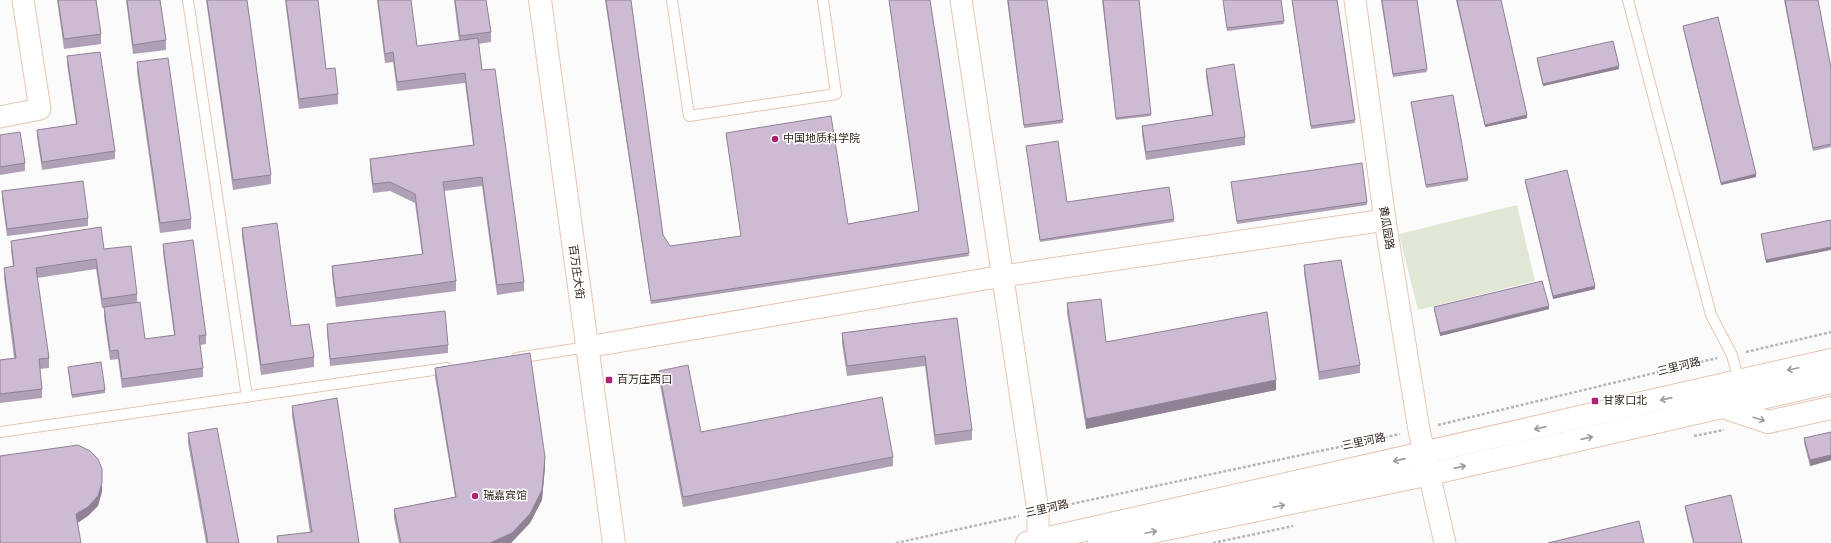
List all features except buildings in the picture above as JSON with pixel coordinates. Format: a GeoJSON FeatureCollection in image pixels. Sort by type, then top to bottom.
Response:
{"type":"FeatureCollection","features":[{"type":"Feature","properties":{"kind":"main road","name":"百万庄大街"},"geometry":{"type":"LineString","coordinates":[[540,0],[614,543]]}},
{"type":"Feature","properties":{"kind":"main road"},"geometry":{"type":"LineString","coordinates":[[1099,543],[1427,464],[1739,381],[1831,360]]}},
{"type":"Feature","properties":{"kind":"main road"},"geometry":{"type":"LineString","coordinates":[[1034,542],[1721,407],[1831,382]]}},
{"type":"Feature","properties":{"kind":"main road"},"geometry":{"type":"LineString","coordinates":[[1721,407],[1768,422],[1831,408]]}},
{"type":"Feature","properties":{"kind":"street"},"geometry":{"type":"LineString","coordinates":[[0,117],[40,110],[23,0]]}},
{"type":"Feature","properties":{"kind":"street"},"geometry":{"type":"LineString","coordinates":[[961,0],[1038,511],[1034,542]]}},
{"type":"Feature","properties":{"kind":"street","name":"黄瓜园路"},"geometry":{"type":"LineString","coordinates":[[1355,0],[1385,220],[1419,430],[1445,543]]}},
{"type":"Feature","properties":{"kind":"street"},"geometry":{"type":"LineString","coordinates":[[587,347],[1003,276],[1385,220]]}},
{"type":"Feature","properties":{"kind":"lane"},"geometry":{"type":"LineString","coordinates":[[188,0],[247,397]]}},
{"type":"Feature","properties":{"kind":"lane"},"geometry":{"type":"LineString","coordinates":[[672,0],[689,116],[836,94],[823,0]]}},
{"type":"Feature","properties":{"kind":"lane"},"geometry":{"type":"LineString","coordinates":[[1628,0],[1711,315],[1732,355],[1739,381]]}},
{"type":"Feature","properties":{"kind":"lane"},"geometry":{"type":"LineString","coordinates":[[508,359],[587,347]]}},
{"type":"Feature","properties":{"kind":"lane"},"geometry":{"type":"LineString","coordinates":[[0,432],[460,366]]}},
{"type":"Feature","properties":{"kind":"path","name":"三里河路"},"geometry":{"type":"LineString","coordinates":[[896,543],[1038,511],[1419,430],[1831,332]]}},
{"type":"Feature","properties":{"kind":"path"},"geometry":{"type":"LineString","coordinates":[[1693,437],[1731,428]]}},
{"type":"Feature","properties":{"kind":"path"},"geometry":{"type":"LineString","coordinates":[[1213,543],[1297,525]]}},
{"type":"Feature","properties":{"kind":"green space"},"geometry":{"type":"Polygon","coordinates":[[[1517,205],[1535,281],[1418,310],[1399,234],[1517,205]]]}},
{"type":"Feature","properties":{"kind":"place","name":"中国地质科学院"},"geometry":{"type":"Point","coordinates":[775,139]}},
{"type":"Feature","properties":{"kind":"place","name":"百万庄西口"},"geometry":{"type":"Point","coordinates":[609,380]}},
{"type":"Feature","properties":{"kind":"place","name":"甘家口北"},"geometry":{"type":"Point","coordinates":[1595,401]}},
{"type":"Feature","properties":{"kind":"place","name":"瑞嘉宾馆"},"geometry":{"type":"Point","coordinates":[475,496]}}]}
